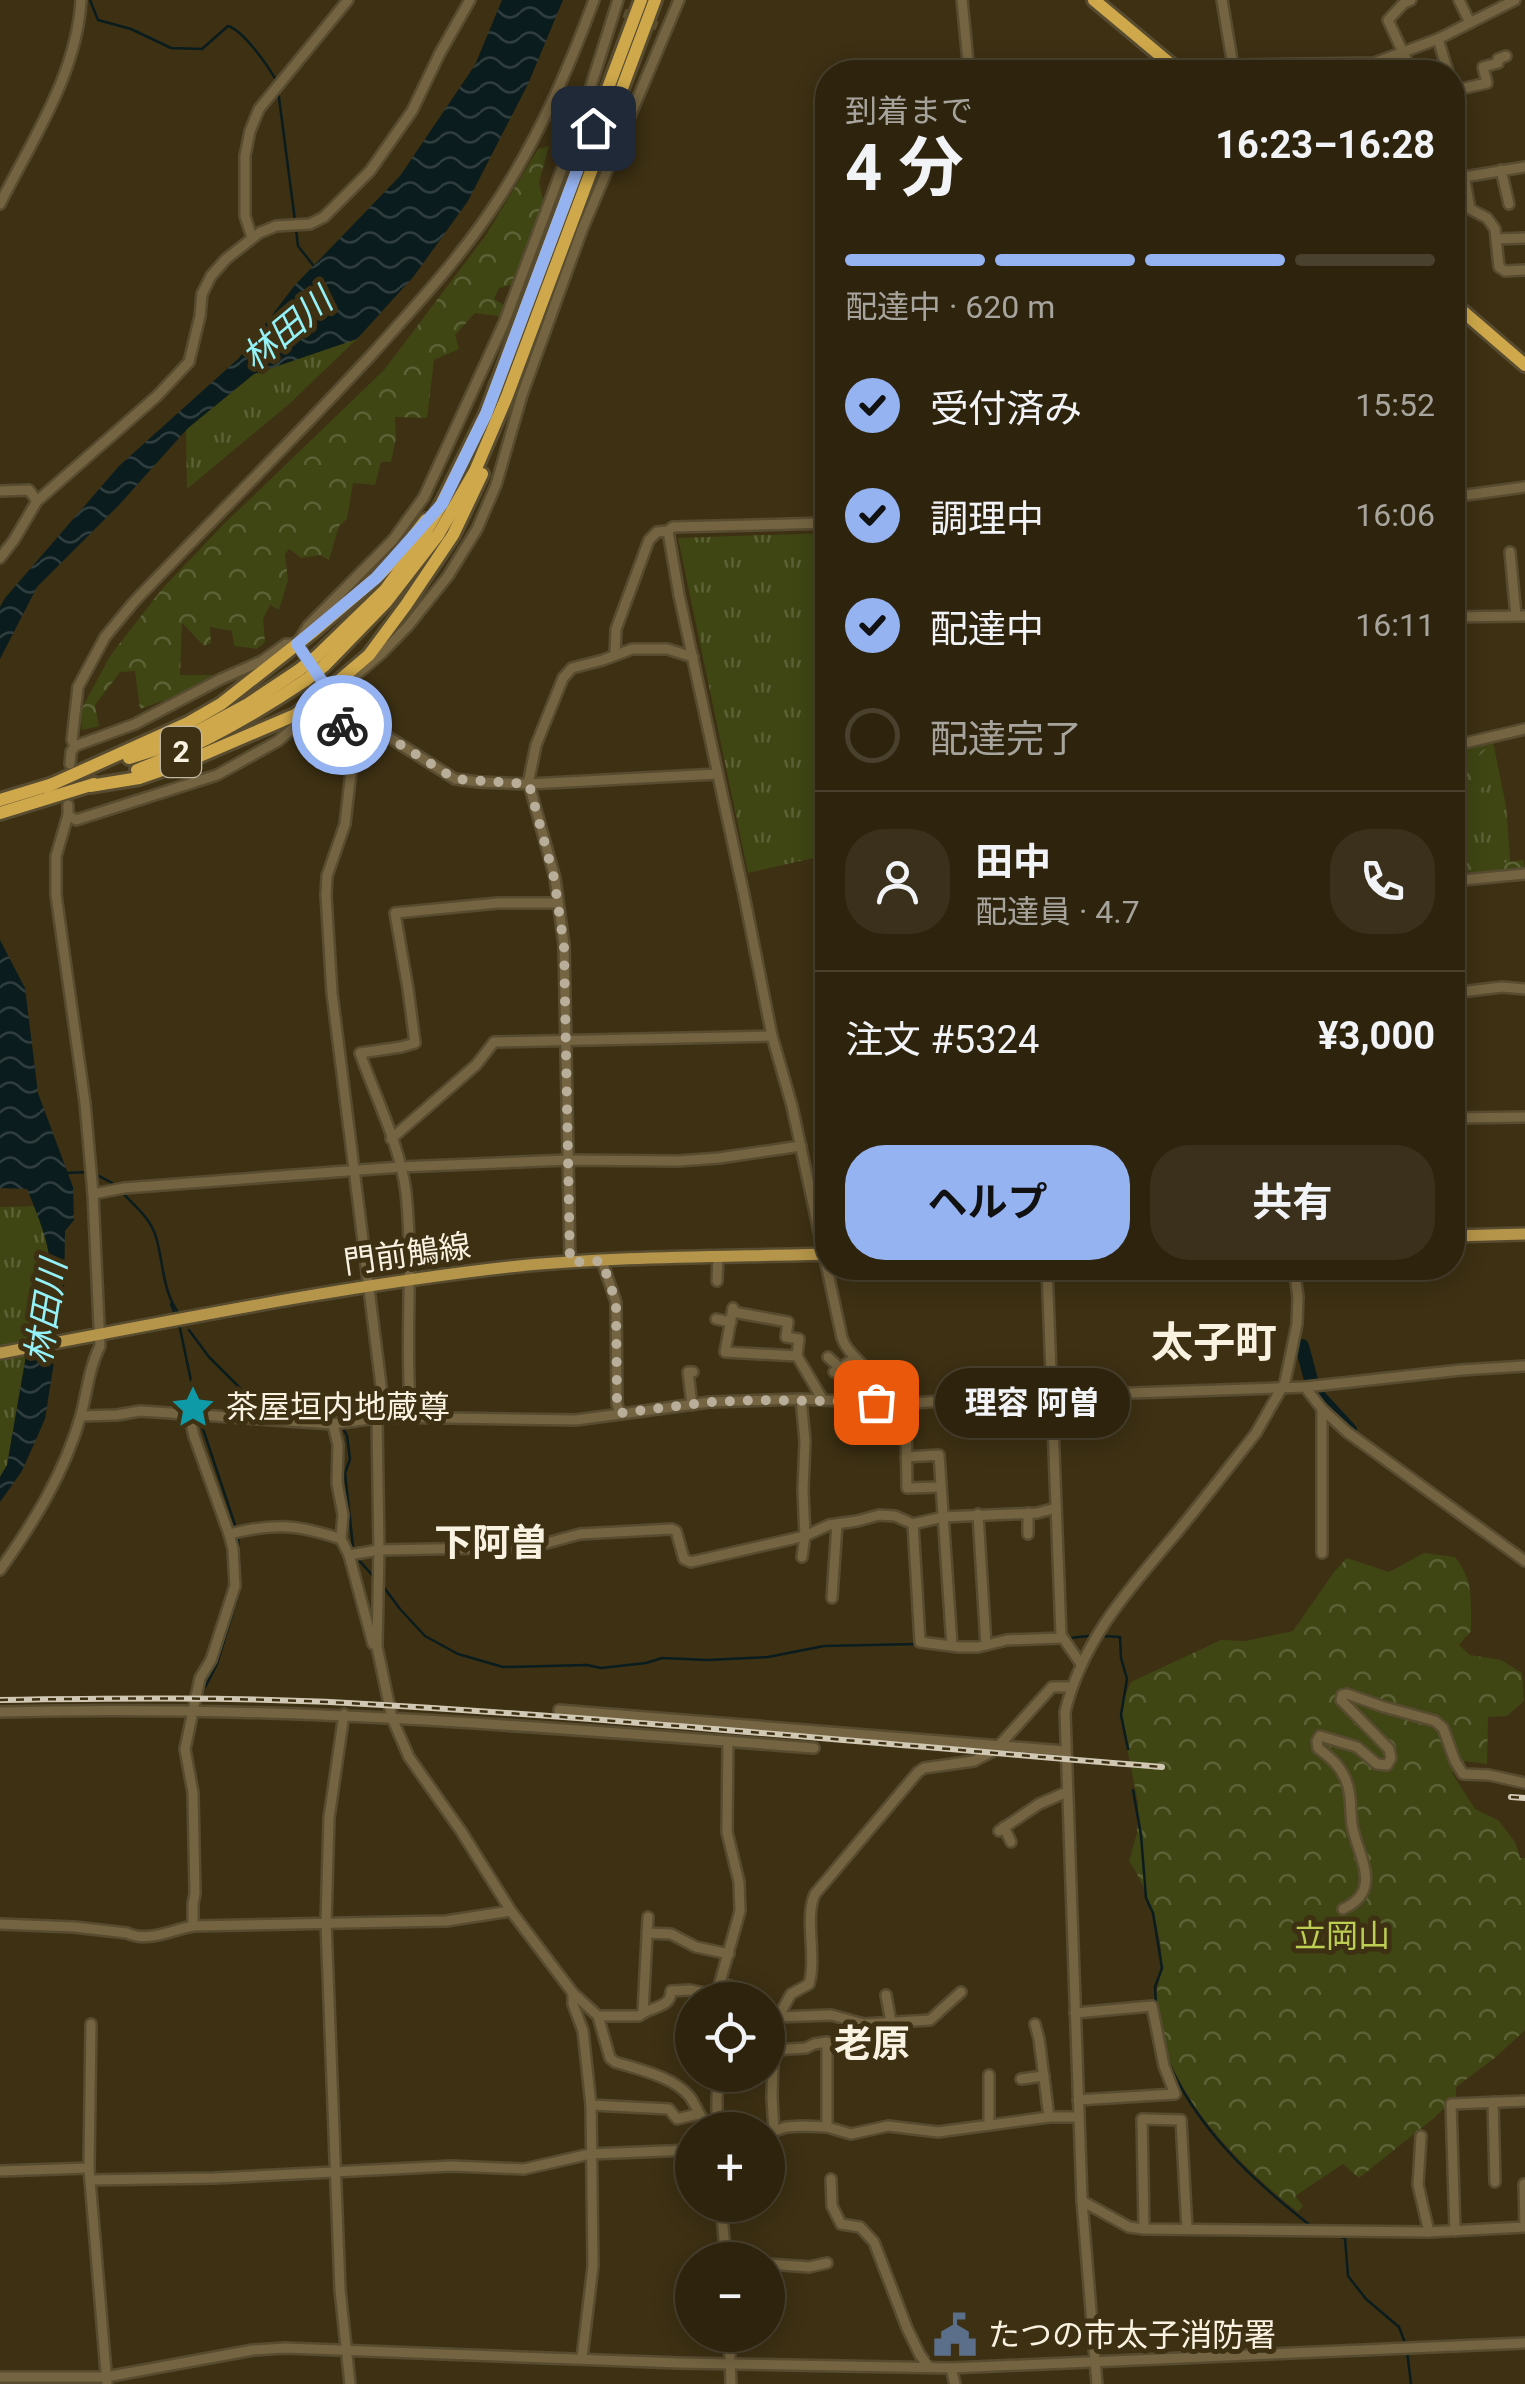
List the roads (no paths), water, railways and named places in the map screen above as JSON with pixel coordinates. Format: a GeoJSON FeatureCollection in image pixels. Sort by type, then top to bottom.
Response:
{"type":"FeatureCollection","features":[{"type":"Feature","properties":{"kind":"highway"},"geometry":{"type":"LineString","coordinates":[[606,93],[634,0]]}},
{"type":"Feature","properties":{"kind":"highway","name":"2"},"geometry":{"type":"LineString","coordinates":[[320,661],[418,546],[433,501],[486,414],[642,0]]}},
{"type":"Feature","properties":{"kind":"highway"},"geometry":{"type":"LineString","coordinates":[[657,0],[658,24]]}},
{"type":"Feature","properties":{"kind":"highway"},"geometry":{"type":"LineString","coordinates":[[1094,0],[1166,60]]}},
{"type":"Feature","properties":{"kind":"highway","name":"2"},"geometry":{"type":"LineString","coordinates":[[0,800],[90,786],[208,740],[265,707],[386,602],[438,535],[515,395],[658,24]]}},
{"type":"Feature","properties":{"kind":"highway"},"geometry":{"type":"LineString","coordinates":[[1465,313],[1525,365]]}},
{"type":"Feature","properties":{"kind":"highway"},"geometry":{"type":"LineString","coordinates":[[90,786],[138,778],[188,761],[295,715],[330,693],[368,655],[452,535],[515,395]]}},
{"type":"Feature","properties":{"kind":"highway"},"geometry":{"type":"LineString","coordinates":[[45,793],[221,704],[376,578],[433,501]]}},
{"type":"Feature","properties":{"kind":"highway","name":"2"},"geometry":{"type":"LineString","coordinates":[[0,813],[176,743],[302,675]]}},
{"type":"Feature","properties":{"kind":"main road"},"geometry":{"type":"LineString","coordinates":[[1465,1236],[1525,1234]]}},
{"type":"Feature","properties":{"kind":"main road","name":"門前鵤線"},"geometry":{"type":"LineString","coordinates":[[0,1352],[368,1287],[508,1268],[570,1262],[815,1254]]}},
{"type":"Feature","properties":{"kind":"street"},"geometry":{"type":"LineString","coordinates":[[0,204],[5,184],[66,72],[80,0]]}},
{"type":"Feature","properties":{"kind":"street"},"geometry":{"type":"LineString","coordinates":[[252,238],[245,216],[245,156],[250,131],[259,109],[348,0]]}},
{"type":"Feature","properties":{"kind":"street"},"geometry":{"type":"LineString","coordinates":[[0,558],[37,501],[189,362],[202,294],[226,259],[252,238],[276,226],[310,224],[324,217],[370,171],[412,112],[470,0]]}},
{"type":"Feature","properties":{"kind":"street"},"geometry":{"type":"LineString","coordinates":[[75,746],[72,740],[78,687],[106,637],[444,274],[504,191],[533,139],[579,42],[594,0]]}},
{"type":"Feature","properties":{"kind":"street"},"geometry":{"type":"LineString","coordinates":[[0,1570],[51,1491],[81,1416],[93,1360],[100,1346],[85,1104],[56,895],[56,856],[68,810],[76,820],[217,776],[278,741],[408,626],[448,576],[505,457],[515,395],[658,24],[679,0]]}},
{"type":"Feature","properties":{"kind":"street"},"geometry":{"type":"LineString","coordinates":[[962,0],[968,60]]}},
{"type":"Feature","properties":{"kind":"street"},"geometry":{"type":"LineString","coordinates":[[1222,0],[1233,60]]}},
{"type":"Feature","properties":{"kind":"street"},"geometry":{"type":"LineString","coordinates":[[1406,60],[1388,20],[1412,0]]}},
{"type":"Feature","properties":{"kind":"street"},"geometry":{"type":"LineString","coordinates":[[1460,0],[1470,23]]}},
{"type":"Feature","properties":{"kind":"street"},"geometry":{"type":"LineString","coordinates":[[1382,60],[1516,0]]}},
{"type":"Feature","properties":{"kind":"street"},"geometry":{"type":"LineString","coordinates":[[433,501],[549,217],[619,8]]}},
{"type":"Feature","properties":{"kind":"street"},"geometry":{"type":"LineString","coordinates":[[1438,38],[1444,60]]}},
{"type":"Feature","properties":{"kind":"street"},"geometry":{"type":"LineString","coordinates":[[1465,87],[1486,83],[1483,67],[1506,56]]}},
{"type":"Feature","properties":{"kind":"street"},"geometry":{"type":"LineString","coordinates":[[1465,175],[1525,167]]}},
{"type":"Feature","properties":{"kind":"street"},"geometry":{"type":"LineString","coordinates":[[1501,170],[1509,204]]}},
{"type":"Feature","properties":{"kind":"street"},"geometry":{"type":"LineString","coordinates":[[1465,180],[1470,208],[1495,228],[1501,270],[1525,270]]}},
{"type":"Feature","properties":{"kind":"street"},"geometry":{"type":"LineString","coordinates":[[1496,239],[1525,238]]}},
{"type":"Feature","properties":{"kind":"street"},"geometry":{"type":"LineString","coordinates":[[1465,495],[1525,487]]}},
{"type":"Feature","properties":{"kind":"street"},"geometry":{"type":"LineString","coordinates":[[0,491],[29,490],[37,501]]}},
{"type":"Feature","properties":{"kind":"street"},"geometry":{"type":"LineString","coordinates":[[615,655],[616,629],[649,540],[656,532],[673,527],[815,522]]}},
{"type":"Feature","properties":{"kind":"street"},"geometry":{"type":"LineString","coordinates":[[668,531],[772,1036],[815,1208]]}},
{"type":"Feature","properties":{"kind":"street"},"geometry":{"type":"LineString","coordinates":[[1465,617],[1520,616],[1510,552]]}},
{"type":"Feature","properties":{"kind":"street"},"geometry":{"type":"LineString","coordinates":[[70,764],[75,746],[149,717],[262,661],[286,644],[297,644],[330,693],[347,740],[351,772],[345,824],[327,876],[326,895],[332,993],[381,1418],[377,1647],[392,1718],[408,1756],[511,1911],[573,1993],[598,2016],[610,2058],[680,2088],[697,2112]]}},
{"type":"Feature","properties":{"kind":"street"},"geometry":{"type":"LineString","coordinates":[[570,1262],[564,946],[554,878],[528,784],[536,745],[564,678],[572,668],[632,649],[667,649],[693,657]]}},
{"type":"Feature","properties":{"kind":"street"},"geometry":{"type":"LineString","coordinates":[[1465,743],[1525,729]]}},
{"type":"Feature","properties":{"kind":"street"},"geometry":{"type":"LineString","coordinates":[[347,740],[377,735],[390,738],[455,779],[470,781],[528,784],[717,774]]}},
{"type":"Feature","properties":{"kind":"street"},"geometry":{"type":"LineString","coordinates":[[1465,880],[1525,874]]}},
{"type":"Feature","properties":{"kind":"street"},"geometry":{"type":"LineString","coordinates":[[411,1417],[407,1372],[411,1281],[406,1190],[360,1053],[414,1043],[395,914],[498,902],[557,903]]}},
{"type":"Feature","properties":{"kind":"street"},"geometry":{"type":"LineString","coordinates":[[1465,991],[1525,989]]}},
{"type":"Feature","properties":{"kind":"street"},"geometry":{"type":"LineString","coordinates":[[391,1139],[476,1065],[494,1042],[772,1036]]}},
{"type":"Feature","properties":{"kind":"street"},"geometry":{"type":"LineString","coordinates":[[1465,1118],[1525,1117]]}},
{"type":"Feature","properties":{"kind":"street"},"geometry":{"type":"LineString","coordinates":[[93,1194],[124,1188],[353,1169],[566,1160],[678,1161],[800,1146]]}},
{"type":"Feature","properties":{"kind":"street"},"geometry":{"type":"LineString","coordinates":[[716,1281],[718,1257]]}},
{"type":"Feature","properties":{"kind":"street"},"geometry":{"type":"LineString","coordinates":[[602,1261],[616,1302],[620,1413]]}},
{"type":"Feature","properties":{"kind":"street"},"geometry":{"type":"LineString","coordinates":[[831,1280],[845,1349],[873,1378],[876,1402]]}},
{"type":"Feature","properties":{"kind":"street"},"geometry":{"type":"LineString","coordinates":[[1047,1280],[1061,1638],[1081,1664]]}},
{"type":"Feature","properties":{"kind":"street"},"geometry":{"type":"LineString","coordinates":[[1097,2384],[1082,2202],[1065,1712],[1071,1687],[1099,1629],[1256,1433],[1282,1387],[1297,1324],[1296,1280]]}},
{"type":"Feature","properties":{"kind":"street"},"geometry":{"type":"LineString","coordinates":[[732,1314],[725,1352],[797,1356]]}},
{"type":"Feature","properties":{"kind":"street"},"geometry":{"type":"LineString","coordinates":[[716,1318],[732,1314],[788,1322],[786,1337],[799,1339],[797,1356],[823,1400]]}},
{"type":"Feature","properties":{"kind":"street"},"geometry":{"type":"LineString","coordinates":[[828,1357],[837,1370],[854,1358]]}},
{"type":"Feature","properties":{"kind":"street"},"geometry":{"type":"LineString","coordinates":[[81,1416],[140,1411],[333,1424],[411,1417],[576,1420],[710,1402],[801,1399],[909,1404],[1052,1392],[1131,1394],[1310,1386],[1525,1366]]}},
{"type":"Feature","properties":{"kind":"street"},"geometry":{"type":"LineString","coordinates":[[692,1405],[688,1372],[693,1372]]}},
{"type":"Feature","properties":{"kind":"street"},"geometry":{"type":"LineString","coordinates":[[1310,1386],[1322,1410],[1347,1432],[1525,1561]]}},
{"type":"Feature","properties":{"kind":"street"},"geometry":{"type":"LineString","coordinates":[[801,1399],[805,1441],[802,1557]]}},
{"type":"Feature","properties":{"kind":"street"},"geometry":{"type":"LineString","coordinates":[[909,1404],[908,1488],[940,1486]]}},
{"type":"Feature","properties":{"kind":"street"},"geometry":{"type":"LineString","coordinates":[[1322,1410],[1322,1553]]}},
{"type":"Feature","properties":{"kind":"street"},"geometry":{"type":"LineString","coordinates":[[189,1414],[229,1534],[235,1586],[211,1660],[200,1678],[185,1749],[194,1793],[193,1926]]}},
{"type":"Feature","properties":{"kind":"street"},"geometry":{"type":"LineString","coordinates":[[333,1424],[343,1515],[341,1538],[377,1647]]}},
{"type":"Feature","properties":{"kind":"street"},"geometry":{"type":"LineString","coordinates":[[906,1457],[938,1456],[952,1646]]}},
{"type":"Feature","properties":{"kind":"street"},"geometry":{"type":"LineString","coordinates":[[349,1555],[379,1550],[532,1547],[580,1534],[672,1529],[684,1559],[691,1562],[878,1515],[895,1516],[912,1524],[943,1517],[1056,1508]]}},
{"type":"Feature","properties":{"kind":"street"},"geometry":{"type":"LineString","coordinates":[[1028,1513],[1028,1534]]}},
{"type":"Feature","properties":{"kind":"street"},"geometry":{"type":"LineString","coordinates":[[978,1514],[986,1645]]}},
{"type":"Feature","properties":{"kind":"street"},"geometry":{"type":"LineString","coordinates":[[832,1598],[837,1524]]}},
{"type":"Feature","properties":{"kind":"street"},"geometry":{"type":"LineString","coordinates":[[912,1524],[920,1642],[952,1646],[1061,1638]]}},
{"type":"Feature","properties":{"kind":"street"},"geometry":{"type":"LineString","coordinates":[[229,1534],[290,1525],[341,1538]]}},
{"type":"Feature","properties":{"kind":"street"},"geometry":{"type":"LineString","coordinates":[[936,1584],[948,1582]]}},
{"type":"Feature","properties":{"kind":"street"},"geometry":{"type":"LineString","coordinates":[[785,2005],[791,1994],[809,1984],[811,1976],[810,1903],[871,1826],[924,1768],[974,1761],[998,1747],[1052,1687],[1071,1687]]}},
{"type":"Feature","properties":{"kind":"street"},"geometry":{"type":"LineString","coordinates":[[1343,1909],[1356,1903],[1364,1891],[1366,1875],[1352,1825],[1346,1778],[1338,1764],[1318,1748],[1317,1741],[1320,1736],[1357,1747],[1377,1764],[1387,1765],[1390,1758],[1389,1750],[1341,1700],[1342,1694],[1436,1721],[1443,1728],[1463,1774],[1489,1774],[1525,1782]]}},
{"type":"Feature","properties":{"kind":"street"},"geometry":{"type":"LineString","coordinates":[[0,1712],[195,1710],[344,1714],[814,1748]]}},
{"type":"Feature","properties":{"kind":"street"},"geometry":{"type":"LineString","coordinates":[[559,1710],[1065,1751]]}},
{"type":"Feature","properties":{"kind":"street"},"geometry":{"type":"LineString","coordinates":[[344,1714],[329,1818],[326,1923],[340,2290],[350,2384]]}},
{"type":"Feature","properties":{"kind":"street"},"geometry":{"type":"LineString","coordinates":[[721,1982],[740,1911],[739,1882],[727,1832],[728,1742]]}},
{"type":"Feature","properties":{"kind":"street"},"geometry":{"type":"LineString","coordinates":[[1011,1842],[1001,1829],[1038,1804],[1068,1792]]}},
{"type":"Feature","properties":{"kind":"street"},"geometry":{"type":"LineString","coordinates":[[0,1924],[74,1927],[135,1936],[193,1926],[446,1921],[511,1911]]}},
{"type":"Feature","properties":{"kind":"street"},"geometry":{"type":"LineString","coordinates":[[644,2012],[648,1917]]}},
{"type":"Feature","properties":{"kind":"street"},"geometry":{"type":"LineString","coordinates":[[647,1932],[672,1934],[696,1947],[729,1954]]}},
{"type":"Feature","properties":{"kind":"street"},"geometry":{"type":"LineString","coordinates":[[598,2016],[639,2016],[668,2004],[675,1991]]}},
{"type":"Feature","properties":{"kind":"street"},"geometry":{"type":"LineString","coordinates":[[785,2018],[831,2015],[864,2024],[930,2020],[962,1992]]}},
{"type":"Feature","properties":{"kind":"street"},"geometry":{"type":"LineString","coordinates":[[573,1993],[583,2031],[591,2105],[593,2266],[582,2358]]}},
{"type":"Feature","properties":{"kind":"street"},"geometry":{"type":"LineString","coordinates":[[886,1995],[890,2022]]}},
{"type":"Feature","properties":{"kind":"street"},"geometry":{"type":"LineString","coordinates":[[1075,2012],[1152,2006],[1164,2066],[1176,2094],[1078,2100]]}},
{"type":"Feature","properties":{"kind":"street"},"geometry":{"type":"LineString","coordinates":[[91,2024],[88,2168],[107,2380]]}},
{"type":"Feature","properties":{"kind":"street"},"geometry":{"type":"LineString","coordinates":[[1035,2024],[1049,2117]]}},
{"type":"Feature","properties":{"kind":"street"},"geometry":{"type":"LineString","coordinates":[[785,2047],[806,2048],[827,2042],[828,2127]]}},
{"type":"Feature","properties":{"kind":"street"},"geometry":{"type":"LineString","coordinates":[[989,2075],[989,2125]]}},
{"type":"Feature","properties":{"kind":"street"},"geometry":{"type":"LineString","coordinates":[[1021,2079],[1044,2076]]}},
{"type":"Feature","properties":{"kind":"street"},"geometry":{"type":"LineString","coordinates":[[1456,2231],[1452,2104],[1525,2101]]}},
{"type":"Feature","properties":{"kind":"street"},"geometry":{"type":"LineString","coordinates":[[1493,2102],[1496,2182]]}},
{"type":"Feature","properties":{"kind":"street"},"geometry":{"type":"LineString","coordinates":[[591,2105],[669,2109],[675,2117]]}},
{"type":"Feature","properties":{"kind":"street"},"geometry":{"type":"LineString","coordinates":[[785,2127],[828,2127],[852,2134],[888,2126],[938,2132],[1079,2116]]}},
{"type":"Feature","properties":{"kind":"street"},"geometry":{"type":"LineString","coordinates":[[1144,2229],[1142,2119],[1152,2119],[1181,2120],[1187,2230]]}},
{"type":"Feature","properties":{"kind":"street"},"geometry":{"type":"LineString","coordinates":[[1421,2136],[1418,2184],[1429,2232]]}},
{"type":"Feature","properties":{"kind":"street"},"geometry":{"type":"LineString","coordinates":[[90,2180],[452,2166],[524,2169],[590,2154],[675,2151]]}},
{"type":"Feature","properties":{"kind":"street"},"geometry":{"type":"LineString","coordinates":[[0,2171],[88,2168]]}},
{"type":"Feature","properties":{"kind":"street"},"geometry":{"type":"LineString","coordinates":[[831,2178],[832,2206],[841,2224],[860,2226],[874,2242],[907,2328],[929,2367]]}},
{"type":"Feature","properties":{"kind":"street"},"geometry":{"type":"LineString","coordinates":[[1082,2202],[1129,2227],[1144,2229],[1456,2231],[1525,2228],[1524,2184]]}},
{"type":"Feature","properties":{"kind":"street"},"geometry":{"type":"LineString","coordinates":[[785,2265],[809,2267],[827,2263]]}},
{"type":"Feature","properties":{"kind":"street"},"geometry":{"type":"LineString","coordinates":[[0,2377],[107,2380],[254,2350],[346,2349],[951,2368],[1525,2344]]}},
{"type":"Feature","properties":{"kind":"street"},"geometry":{"type":"LineString","coordinates":[[730,2352],[731,2384]]}},
{"type":"Feature","properties":{"kind":"street"},"geometry":{"type":"LineString","coordinates":[[951,2368],[955,2384]]}},
{"type":"Feature","properties":{"kind":"water","name":"林田川"},"geometry":{"type":"Polygon","coordinates":[[[502,0],[563,0],[528,84],[468,201],[414,276],[357,339],[254,374],[188,428],[37,587],[0,659],[0,607],[5,598],[119,466],[239,358],[295,285],[400,176],[475,65],[502,0]]]}},
{"type":"Feature","properties":{"kind":"water","name":"林田川"},"geometry":{"type":"Polygon","coordinates":[[[0,940],[25,988],[38,1093],[73,1187],[74,1220],[65,1231],[64,1298],[45,1419],[22,1471],[0,1502],[0,1477],[7,1465],[31,1327],[42,1310],[51,1276],[46,1241],[27,1189],[0,1188],[0,940]]]}},
{"type":"Feature","properties":{"kind":"waterway"},"geometry":{"type":"LineString","coordinates":[[90,0],[98,20],[131,29],[171,48],[202,49],[228,26],[248,42],[277,82]]}},
{"type":"Feature","properties":{"kind":"waterway"},"geometry":{"type":"LineString","coordinates":[[278,90],[295,221]]}},
{"type":"Feature","properties":{"kind":"waterway","name":"林田川"},"geometry":{"type":"LineString","coordinates":[[296,229],[298,246],[313,265]]}},
{"type":"Feature","properties":{"kind":"waterway"},"geometry":{"type":"LineString","coordinates":[[67,1173],[89,1172]]}},
{"type":"Feature","properties":{"kind":"waterway"},"geometry":{"type":"LineString","coordinates":[[97,1175],[116,1185]]}},
{"type":"Feature","properties":{"kind":"waterway"},"geometry":{"type":"LineString","coordinates":[[121,1191],[153,1230],[167,1287],[180,1315]]}},
{"type":"Feature","properties":{"kind":"waterway"},"geometry":{"type":"LineString","coordinates":[[171,1304],[176,1317]]}},
{"type":"Feature","properties":{"kind":"waterway"},"geometry":{"type":"LineString","coordinates":[[179,1324],[197,1409]]}},
{"type":"Feature","properties":{"kind":"waterway"},"geometry":{"type":"LineString","coordinates":[[189,1330],[209,1357],[249,1397],[314,1419]]}},
{"type":"Feature","properties":{"kind":"waterway"},"geometry":{"type":"LineString","coordinates":[[1302,1346],[1314,1391],[1350,1430]]}},
{"type":"Feature","properties":{"kind":"waterway"},"geometry":{"type":"LineString","coordinates":[[199,1417],[236,1528]]}},
{"type":"Feature","properties":{"kind":"waterway"},"geometry":{"type":"LineString","coordinates":[[343,1428],[350,1459],[345,1473],[353,1547]]}},
{"type":"Feature","properties":{"kind":"waterway"},"geometry":{"type":"LineString","coordinates":[[201,1695],[217,1664],[240,1589],[238,1536]]}},
{"type":"Feature","properties":{"kind":"waterway"},"geometry":{"type":"LineString","coordinates":[[357,1558],[373,1576]]}},
{"type":"Feature","properties":{"kind":"waterway"},"geometry":{"type":"LineString","coordinates":[[383,1586],[425,1636],[458,1654],[503,1667],[601,1668],[662,1658],[768,1657],[824,1646],[919,1644]]}},
{"type":"Feature","properties":{"kind":"waterway"},"geometry":{"type":"LineString","coordinates":[[1070,1638],[1088,1636]]}},
{"type":"Feature","properties":{"kind":"waterway"},"geometry":{"type":"LineString","coordinates":[[1103,1636],[1120,1637],[1127,1679],[1121,1715],[1128,1749]]}},
{"type":"Feature","properties":{"kind":"waterway"},"geometry":{"type":"LineString","coordinates":[[1133,1790],[1146,1898],[1153,1913],[1162,1968],[1155,1987],[1156,2004]]}},
{"type":"Feature","properties":{"kind":"waterway"},"geometry":{"type":"LineString","coordinates":[[1166,2056],[1192,2106],[1227,2150],[1311,2226]]}},
{"type":"Feature","properties":{"kind":"waterway"},"geometry":{"type":"LineString","coordinates":[[1332,2235],[1345,2238],[1348,2276],[1366,2299],[1399,2327],[1405,2343]]}},
{"type":"Feature","properties":{"kind":"waterway"},"geometry":{"type":"LineString","coordinates":[[1407,2351],[1411,2384]]}},
{"type":"Feature","properties":{"kind":"tunnel"},"geometry":{"type":"LineString","coordinates":[[624,13],[657,26]]}},
{"type":"Feature","properties":{"kind":"tunnel"},"geometry":{"type":"LineString","coordinates":[[488,382],[517,393]]}},
{"type":"Feature","properties":{"kind":"railway"},"geometry":{"type":"LineString","coordinates":[[0,1700],[174,1698],[348,1703],[654,1724],[1162,1767]]}},
{"type":"Feature","properties":{"kind":"railway"},"geometry":{"type":"LineString","coordinates":[[1511,1797],[1525,1798]]}},
{"type":"Feature","properties":{"kind":"place","name":"理容 阿曽"},"geometry":{"type":"Point","coordinates":[876,1402]}},
{"type":"Feature","properties":{"kind":"place","name":"茶屋垣内地蔵尊"},"geometry":{"type":"Point","coordinates":[193,1407]}},
{"type":"Feature","properties":{"kind":"place","name":"たつの市太子消防署"},"geometry":{"type":"Point","coordinates":[955,2335]}},
{"type":"Feature","properties":{"kind":"district","name":"太子町"},"geometry":{"type":"Point","coordinates":[1214,1342]}},
{"type":"Feature","properties":{"kind":"district","name":"下阿曽"},"geometry":{"type":"Point","coordinates":[491,1543]}},
{"type":"Feature","properties":{"kind":"district","name":"老原"},"geometry":{"type":"Point","coordinates":[872,2044]}},
{"type":"Feature","properties":{"kind":"park label","name":"立岡山"},"geometry":{"type":"Point","coordinates":[1342,1936]}}]}
